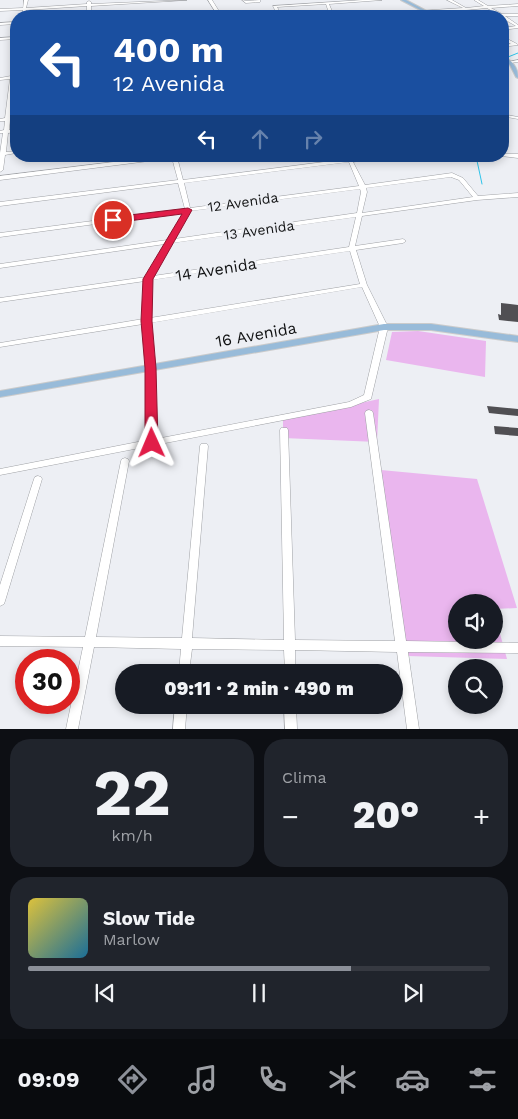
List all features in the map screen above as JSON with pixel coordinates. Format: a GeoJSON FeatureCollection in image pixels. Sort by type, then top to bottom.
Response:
{"type":"FeatureCollection","features":[{"type":"Feature","properties":{"kind":"main road"},"geometry":{"type":"LineString","coordinates":[[403,0],[422,10]]}},
{"type":"Feature","properties":{"kind":"main road"},"geometry":{"type":"LineString","coordinates":[[511,63],[518,77]]}},
{"type":"Feature","properties":{"kind":"main road","name":"16 Avenida"},"geometry":{"type":"LineString","coordinates":[[0,394],[384,327],[431,327],[518,339]]}},
{"type":"Feature","properties":{"kind":"street"},"geometry":{"type":"LineString","coordinates":[[24,8],[26,0]]}},
{"type":"Feature","properties":{"kind":"street"},"geometry":{"type":"LineString","coordinates":[[89,0],[89,10]]}},
{"type":"Feature","properties":{"kind":"street"},"geometry":{"type":"LineString","coordinates":[[0,10],[185,0]]}},
{"type":"Feature","properties":{"kind":"street"},"geometry":{"type":"LineString","coordinates":[[244,0],[247,2],[258,2],[258,0]]}},
{"type":"Feature","properties":{"kind":"street"},"geometry":{"type":"LineString","coordinates":[[277,10],[275,6],[380,0]]}},
{"type":"Feature","properties":{"kind":"street"},"geometry":{"type":"LineString","coordinates":[[449,0],[464,9]]}},
{"type":"Feature","properties":{"kind":"street"},"geometry":{"type":"LineString","coordinates":[[477,0],[493,10]]}},
{"type":"Feature","properties":{"kind":"street"},"geometry":{"type":"LineString","coordinates":[[502,0],[510,6]]}},
{"type":"Feature","properties":{"kind":"street"},"geometry":{"type":"LineString","coordinates":[[327,3],[330,10]]}},
{"type":"Feature","properties":{"kind":"street"},"geometry":{"type":"LineString","coordinates":[[444,10],[518,5]]}},
{"type":"Feature","properties":{"kind":"street"},"geometry":{"type":"LineString","coordinates":[[511,63],[518,60]]}},
{"type":"Feature","properties":{"kind":"street"},"geometry":{"type":"LineString","coordinates":[[511,63],[518,65]]}},
{"type":"Feature","properties":{"kind":"street"},"geometry":{"type":"LineString","coordinates":[[0,170],[10,101]]}},
{"type":"Feature","properties":{"kind":"street"},"geometry":{"type":"LineString","coordinates":[[0,120],[10,119]]}},
{"type":"Feature","properties":{"kind":"street"},"geometry":{"type":"LineString","coordinates":[[0,132],[10,132]]}},
{"type":"Feature","properties":{"kind":"street"},"geometry":{"type":"LineString","coordinates":[[0,178],[127,162]]}},
{"type":"Feature","properties":{"kind":"street"},"geometry":{"type":"LineString","coordinates":[[152,443],[150,368],[146,321],[148,279],[188,210],[177,162]]}},
{"type":"Feature","properties":{"kind":"street"},"geometry":{"type":"LineString","coordinates":[[0,204],[182,182],[321,162]]}},
{"type":"Feature","properties":{"kind":"street"},"geometry":{"type":"LineString","coordinates":[[0,472],[351,404],[368,397],[384,327],[364,285],[352,248],[353,237],[360,216],[363,186],[351,162]]}},
{"type":"Feature","properties":{"kind":"street","name":"12 Avenida"},"geometry":{"type":"LineString","coordinates":[[0,235],[452,175],[461,179],[477,198]]}},
{"type":"Feature","properties":{"kind":"street","name":"13 Avenida"},"geometry":{"type":"LineString","coordinates":[[0,266],[477,198],[518,195]]}},
{"type":"Feature","properties":{"kind":"street","name":"14 Avenida"},"geometry":{"type":"LineString","coordinates":[[0,300],[403,241]]}},
{"type":"Feature","properties":{"kind":"street"},"geometry":{"type":"LineString","coordinates":[[0,345],[364,285]]}},
{"type":"Feature","properties":{"kind":"street"},"geometry":{"type":"LineString","coordinates":[[369,413],[413,729]]}},
{"type":"Feature","properties":{"kind":"street"},"geometry":{"type":"LineString","coordinates":[[284,430],[290,664]]}},
{"type":"Feature","properties":{"kind":"street"},"geometry":{"type":"LineString","coordinates":[[185,664],[204,446]]}},
{"type":"Feature","properties":{"kind":"street"},"geometry":{"type":"LineString","coordinates":[[72,729],[125,461]]}},
{"type":"Feature","properties":{"kind":"street"},"geometry":{"type":"LineString","coordinates":[[0,601],[38,478]]}},
{"type":"Feature","properties":{"kind":"street"},"geometry":{"type":"LineString","coordinates":[[0,640],[518,648]]}},
{"type":"Feature","properties":{"kind":"street"},"geometry":{"type":"LineString","coordinates":[[179,729],[180,714]]}},
{"type":"Feature","properties":{"kind":"street"},"geometry":{"type":"LineString","coordinates":[[290,714],[291,729]]}},
{"type":"Feature","properties":{"kind":"shaded area"},"geometry":{"type":"Polygon","coordinates":[[[418,331],[486,341],[485,377],[386,360],[392,332],[418,331]]]}},
{"type":"Feature","properties":{"kind":"shaded area"},"geometry":{"type":"Polygon","coordinates":[[[379,399],[377,442],[283,438],[283,420],[379,399]]]}},
{"type":"Feature","properties":{"kind":"shaded area"},"geometry":{"type":"Polygon","coordinates":[[[381,470],[477,479],[517,608],[503,609],[503,594],[448,594],[448,649],[503,649],[503,645],[507,659],[408,656],[381,470]]]}},
{"type":"Feature","properties":{"kind":"building"},"geometry":{"type":"Polygon","coordinates":[[[501,303],[518,305],[518,322],[499,320],[498,314],[501,315],[501,303]]]}},
{"type":"Feature","properties":{"kind":"building"},"geometry":{"type":"Polygon","coordinates":[[[487,406],[518,409],[518,416],[489,413],[487,406]]]}},
{"type":"Feature","properties":{"kind":"building"},"geometry":{"type":"Polygon","coordinates":[[[494,426],[518,428],[518,436],[495,434],[494,426]]]}},
{"type":"Feature","properties":{"kind":"waterway"},"geometry":{"type":"LineString","coordinates":[[509,57],[518,53]]}},
{"type":"Feature","properties":{"kind":"waterway"},"geometry":{"type":"LineString","coordinates":[[477,162],[482,184]]}},
{"type":"Feature","properties":{"kind":"route"},"geometry":{"type":"LineString","coordinates":[[113,220],[188,210],[148,279],[146,321],[150,368],[152,443]]}}]}
